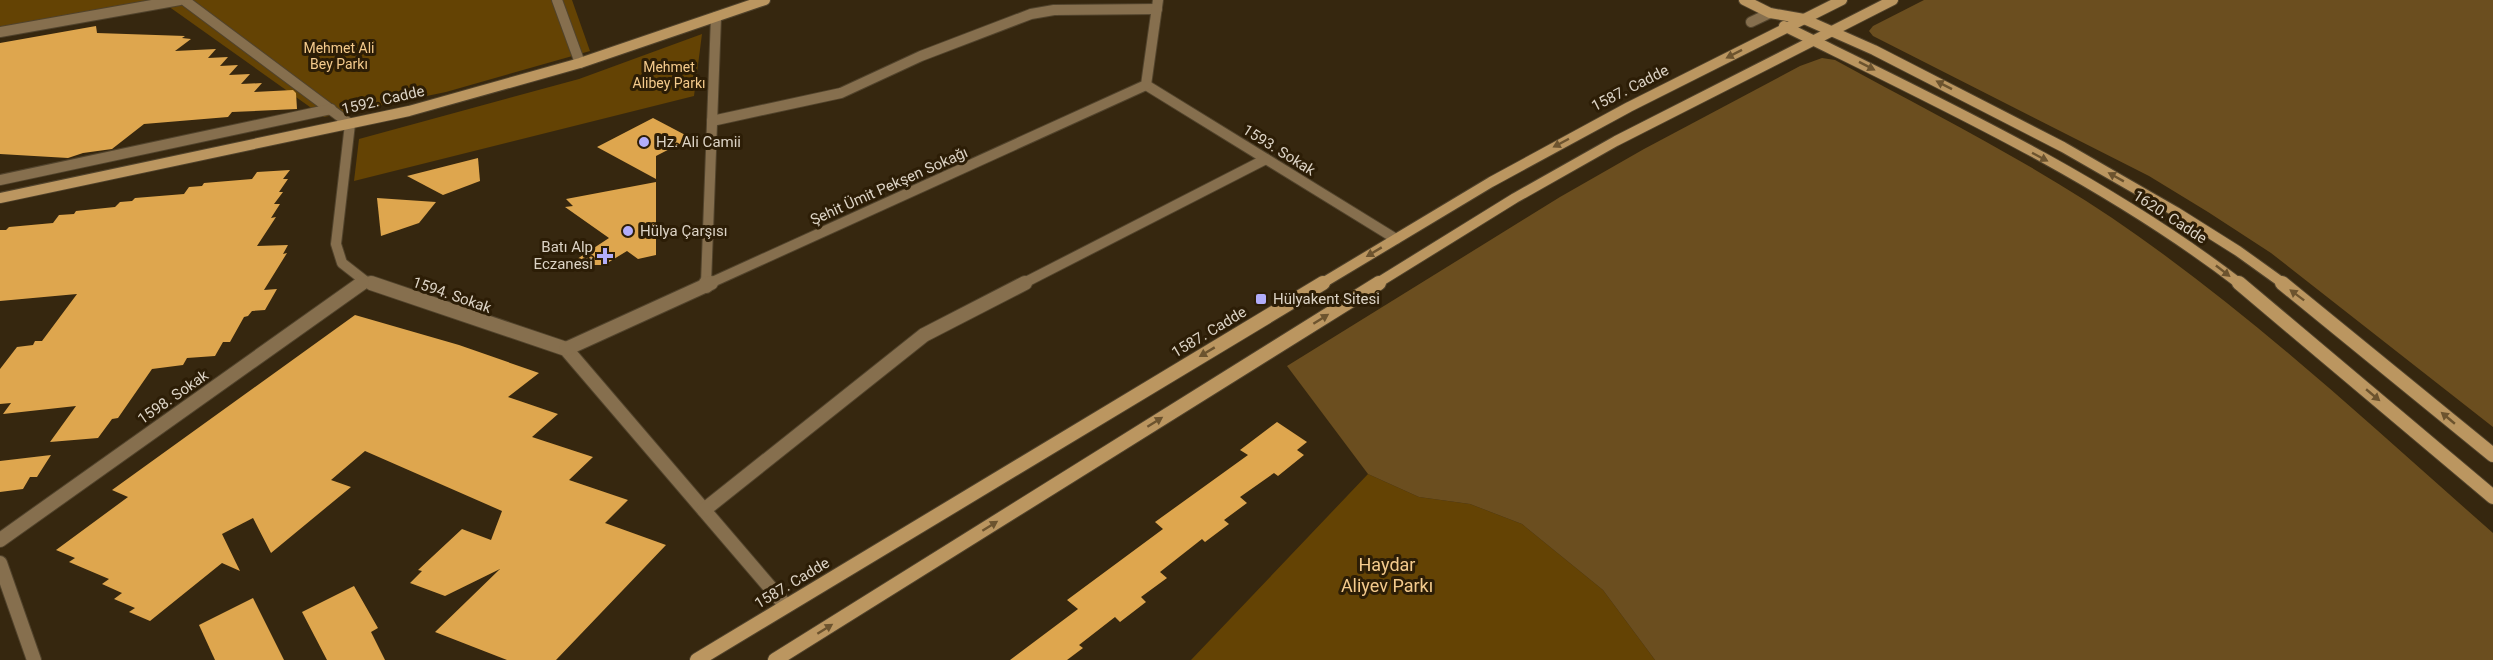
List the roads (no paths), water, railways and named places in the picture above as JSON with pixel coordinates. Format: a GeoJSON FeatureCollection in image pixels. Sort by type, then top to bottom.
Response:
{"type":"FeatureCollection","features":[{"type":"Feature","properties":{"kind":"main road","name":"1592. Cadde"},"geometry":{"type":"LineString","coordinates":[[0,198],[409,111],[580,63],[765,0]]}},
{"type":"Feature","properties":{"kind":"main road"},"geometry":{"type":"LineString","coordinates":[[1744,0],[1770,13]]}},
{"type":"Feature","properties":{"kind":"main road","name":"1587. Cadde"},"geometry":{"type":"LineString","coordinates":[[697,660],[1561,142],[1842,0]]}},
{"type":"Feature","properties":{"kind":"main road"},"geometry":{"type":"LineString","coordinates":[[775,660],[1515,198],[1588,156],[1893,0]]}},
{"type":"Feature","properties":{"kind":"main road","name":"1620. Cadde"},"geometry":{"type":"LineString","coordinates":[[1770,13],[1804,19],[1833,31],[1964,95],[2082,157],[2157,201],[2238,251],[2301,297],[2493,455]]}},
{"type":"Feature","properties":{"kind":"main road","name":"1620. Cadde"},"geometry":{"type":"LineString","coordinates":[[1770,13],[1787,28],[1917,92],[2100,190],[2178,239],[2262,301],[2493,497]]}},
{"type":"Feature","properties":{"kind":"street"},"geometry":{"type":"LineString","coordinates":[[0,32],[182,0],[350,124]]}},
{"type":"Feature","properties":{"kind":"street"},"geometry":{"type":"LineString","coordinates":[[557,0],[580,63]]}},
{"type":"Feature","properties":{"kind":"street"},"geometry":{"type":"LineString","coordinates":[[712,121],[841,93],[921,56],[1031,14],[1054,10],[1158,4],[1146,86]]}},
{"type":"Feature","properties":{"kind":"street"},"geometry":{"type":"LineString","coordinates":[[1751,22],[1770,13]]}},
{"type":"Feature","properties":{"kind":"street"},"geometry":{"type":"LineString","coordinates":[[706,286],[716,17]]}},
{"type":"Feature","properties":{"kind":"street","name":"1593. Sokak"},"geometry":{"type":"LineString","coordinates":[[1146,86],[1396,239]]}},
{"type":"Feature","properties":{"kind":"street","name":"Şehit Ümit Pekşen Sokağı"},"geometry":{"type":"LineString","coordinates":[[566,349],[1146,86]]}},
{"type":"Feature","properties":{"kind":"street"},"geometry":{"type":"LineString","coordinates":[[0,180],[331,110]]}},
{"type":"Feature","properties":{"kind":"street","name":"1594. Sokak"},"geometry":{"type":"LineString","coordinates":[[350,124],[336,244],[342,264],[365,281],[566,349]]}},
{"type":"Feature","properties":{"kind":"street"},"geometry":{"type":"LineString","coordinates":[[704,510],[924,335],[1266,159]]}},
{"type":"Feature","properties":{"kind":"street","name":"1598. Sokak"},"geometry":{"type":"LineString","coordinates":[[0,540],[365,281]]}},
{"type":"Feature","properties":{"kind":"street"},"geometry":{"type":"LineString","coordinates":[[566,349],[786,606]]}},
{"type":"Feature","properties":{"kind":"street"},"geometry":{"type":"LineString","coordinates":[[0,563],[34,660]]}},
{"type":"Feature","properties":{"kind":"place","name":"Hz. Ali Camii"},"geometry":{"type":"Point","coordinates":[644,142]}},
{"type":"Feature","properties":{"kind":"place","name":"Hülya Çarşısı"},"geometry":{"type":"Point","coordinates":[628,231]}},
{"type":"Feature","properties":{"kind":"place","name":"Batı Alp Eczanesi"},"geometry":{"type":"Point","coordinates":[605,256]}},
{"type":"Feature","properties":{"kind":"place","name":"Hülyakent Sitesi"},"geometry":{"type":"Point","coordinates":[1261,299]}},
{"type":"Feature","properties":{"kind":"park label","name":"Mehmet Ali Bey Parkı"},"geometry":{"type":"Point","coordinates":[339,56]}},
{"type":"Feature","properties":{"kind":"park label","name":"Mehmet Alibey Parkı"},"geometry":{"type":"Point","coordinates":[669,76]}},
{"type":"Feature","properties":{"kind":"park label","name":"Haydar Aliyev Parkı"},"geometry":{"type":"Point","coordinates":[1387,575]}}]}
